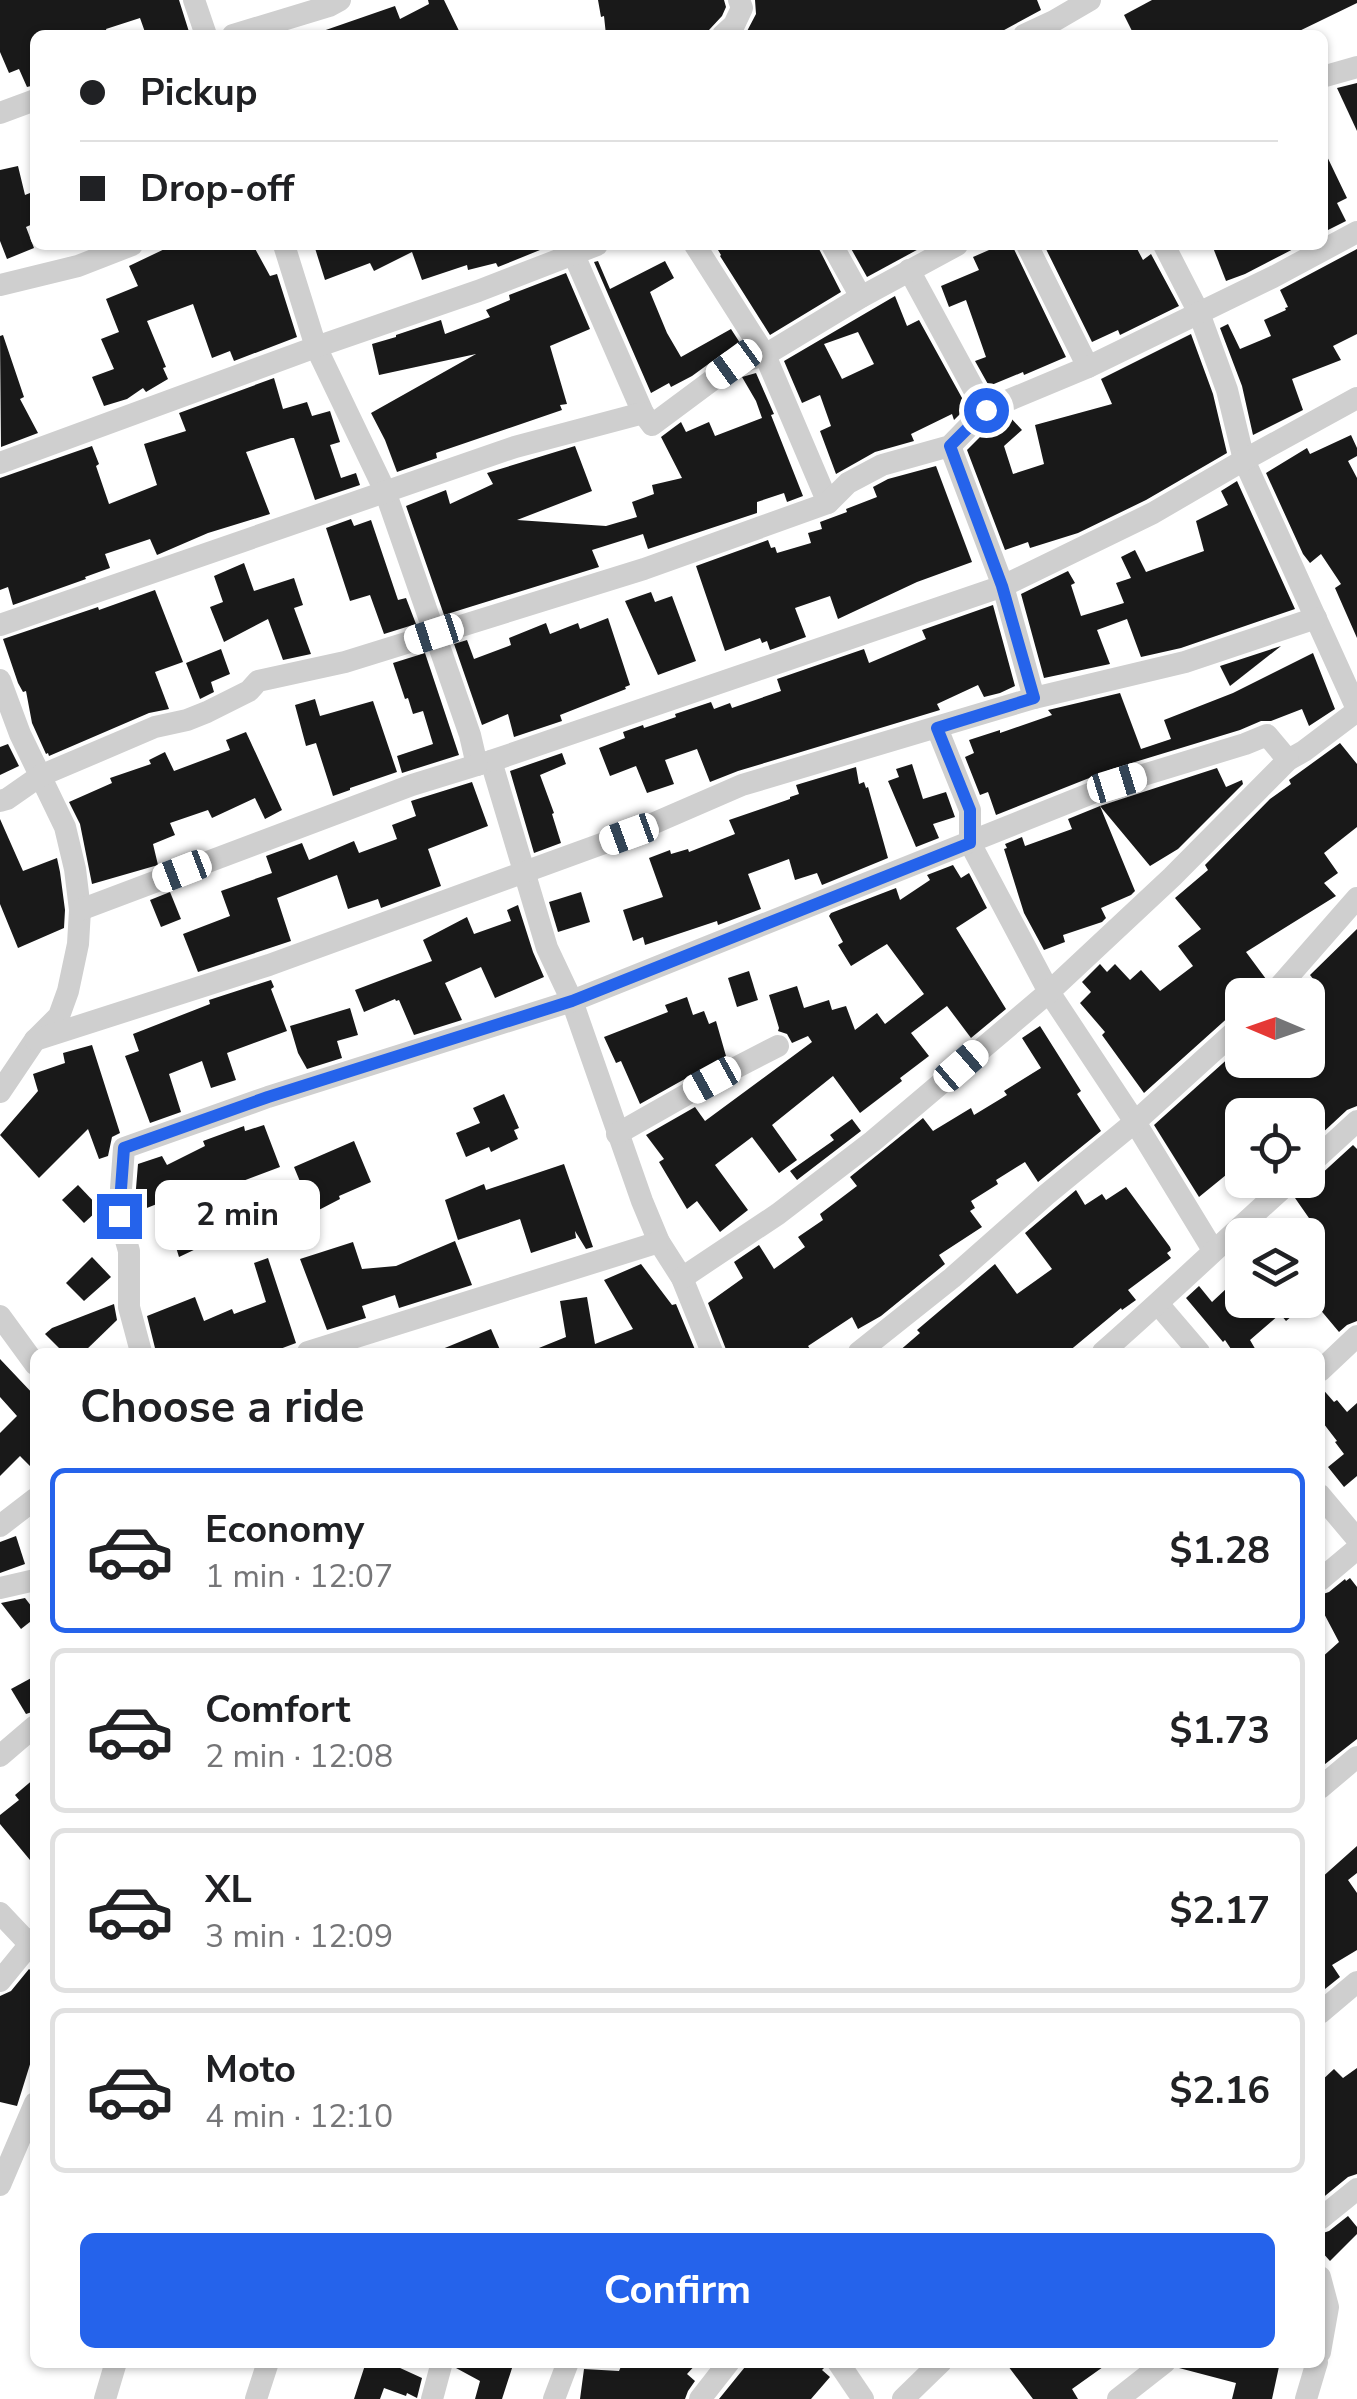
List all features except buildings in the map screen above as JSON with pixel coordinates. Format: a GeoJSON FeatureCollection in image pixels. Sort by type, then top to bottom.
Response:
{"type":"FeatureCollection","features":[{"type":"Feature","properties":{"kind":"street"},"geometry":{"type":"LineString","coordinates":[[194,0],[204,30]]}},
{"type":"Feature","properties":{"kind":"street"},"geometry":{"type":"LineString","coordinates":[[728,30],[742,8],[739,0]]}},
{"type":"Feature","properties":{"kind":"street"},"geometry":{"type":"LineString","coordinates":[[1054,19],[1090,0]]}},
{"type":"Feature","properties":{"kind":"street"},"geometry":{"type":"LineString","coordinates":[[248,30],[332,2]]}},
{"type":"Feature","properties":{"kind":"street"},"geometry":{"type":"LineString","coordinates":[[1328,75],[1357,68]]}},
{"type":"Feature","properties":{"kind":"street"},"geometry":{"type":"LineString","coordinates":[[0,113],[30,102]]}},
{"type":"Feature","properties":{"kind":"street"},"geometry":{"type":"LineString","coordinates":[[1328,248],[1357,232]]}},
{"type":"Feature","properties":{"kind":"street"},"geometry":{"type":"LineString","coordinates":[[0,286],[78,266],[119,250]]}},
{"type":"Feature","properties":{"kind":"street"},"geometry":{"type":"LineString","coordinates":[[286,250],[316,346],[385,491],[470,735],[525,872],[547,948],[572,1001],[658,1242],[682,1278],[710,1348]]}},
{"type":"Feature","properties":{"kind":"street"},"geometry":{"type":"LineString","coordinates":[[0,464],[586,250]]}},
{"type":"Feature","properties":{"kind":"street"},"geometry":{"type":"LineString","coordinates":[[698,250],[765,356],[828,503]]}},
{"type":"Feature","properties":{"kind":"street"},"geometry":{"type":"LineString","coordinates":[[835,250],[861,297]]}},
{"type":"Feature","properties":{"kind":"street"},"geometry":{"type":"LineString","coordinates":[[574,255],[642,413],[652,425],[734,364],[765,356],[947,250]]}},
{"type":"Feature","properties":{"kind":"street"},"geometry":{"type":"LineString","coordinates":[[1030,250],[1088,367]]}},
{"type":"Feature","properties":{"kind":"street"},"geometry":{"type":"LineString","coordinates":[[682,1278],[778,1214],[873,1141],[1049,992],[1288,760],[1357,710],[1244,460],[1227,390],[1199,313],[1167,250]]}},
{"type":"Feature","properties":{"kind":"street"},"geometry":{"type":"LineString","coordinates":[[0,801],[40,776],[156,727],[208,712],[249,691],[258,681],[314,670],[644,569],[828,503],[848,483],[882,465],[950,446],[986,410],[1088,367],[1323,250]]}},
{"type":"Feature","properties":{"kind":"street"},"geometry":{"type":"LineString","coordinates":[[910,270],[986,410]]}},
{"type":"Feature","properties":{"kind":"street"},"geometry":{"type":"LineString","coordinates":[[80,910],[412,784],[1002,586],[1153,513],[1357,398]]}},
{"type":"Feature","properties":{"kind":"street"},"geometry":{"type":"LineString","coordinates":[[0,625],[514,447],[642,413]]}},
{"type":"Feature","properties":{"kind":"street"},"geometry":{"type":"LineString","coordinates":[[950,446],[1002,586],[1034,698]]}},
{"type":"Feature","properties":{"kind":"street"},"geometry":{"type":"LineString","coordinates":[[34,1040],[268,965],[629,834],[742,786],[1034,698],[1185,662],[1316,618]]}},
{"type":"Feature","properties":{"kind":"street"},"geometry":{"type":"LineString","coordinates":[[0,680],[20,734],[65,826],[80,910],[78,944],[59,1016],[34,1040],[0,1092]]}},
{"type":"Feature","properties":{"kind":"street"},"geometry":{"type":"LineString","coordinates":[[937,728],[970,810],[970,843],[1049,992],[1136,1122],[1213,1250]]}},
{"type":"Feature","properties":{"kind":"street"},"geometry":{"type":"LineString","coordinates":[[139,1348],[130,1306],[129,1251],[119,1216],[124,1148],[268,1097],[572,1001],[1117,783],[1266,735],[1288,760]]}},
{"type":"Feature","properties":{"kind":"street"},"geometry":{"type":"LineString","coordinates":[[1287,978],[1357,898]]}},
{"type":"Feature","properties":{"kind":"street"},"geometry":{"type":"LineString","coordinates":[[864,1348],[1136,1122],[1225,1041]]}},
{"type":"Feature","properties":{"kind":"street"},"geometry":{"type":"LineString","coordinates":[[617,1134],[778,1046]]}},
{"type":"Feature","properties":{"kind":"street"},"geometry":{"type":"LineString","coordinates":[[1325,1150],[1357,1121]]}},
{"type":"Feature","properties":{"kind":"street"},"geometry":{"type":"LineString","coordinates":[[1108,1348],[1272,1198]]}},
{"type":"Feature","properties":{"kind":"street"},"geometry":{"type":"LineString","coordinates":[[321,1348],[658,1242]]}},
{"type":"Feature","properties":{"kind":"street"},"geometry":{"type":"LineString","coordinates":[[1158,1304],[1196,1348]]}},
{"type":"Feature","properties":{"kind":"street"},"geometry":{"type":"LineString","coordinates":[[2,1324],[30,1358]]}},
{"type":"Feature","properties":{"kind":"street"},"geometry":{"type":"LineString","coordinates":[[1325,1366],[1357,1336]]}},
{"type":"Feature","properties":{"kind":"street"},"geometry":{"type":"LineString","coordinates":[[1325,1501],[1357,1539]]}},
{"type":"Feature","properties":{"kind":"street"},"geometry":{"type":"LineString","coordinates":[[0,1526],[30,1503]]}},
{"type":"Feature","properties":{"kind":"street"},"geometry":{"type":"LineString","coordinates":[[1325,1576],[1357,1549]]}},
{"type":"Feature","properties":{"kind":"street"},"geometry":{"type":"LineString","coordinates":[[0,1588],[30,1581]]}},
{"type":"Feature","properties":{"kind":"street"},"geometry":{"type":"LineString","coordinates":[[0,1756],[30,1730]]}},
{"type":"Feature","properties":{"kind":"street"},"geometry":{"type":"LineString","coordinates":[[1325,1784],[1357,1757]]}},
{"type":"Feature","properties":{"kind":"street"},"geometry":{"type":"LineString","coordinates":[[0,1912],[30,1941]]}},
{"type":"Feature","properties":{"kind":"street"},"geometry":{"type":"LineString","coordinates":[[0,1981],[30,1947]]}},
{"type":"Feature","properties":{"kind":"street"},"geometry":{"type":"LineString","coordinates":[[1325,2009],[1357,1982]]}},
{"type":"Feature","properties":{"kind":"street"},"geometry":{"type":"LineString","coordinates":[[0,2185],[30,2116]]}},
{"type":"Feature","properties":{"kind":"street"},"geometry":{"type":"LineString","coordinates":[[1325,2215],[1357,2189]]}},
{"type":"Feature","properties":{"kind":"street"},"geometry":{"type":"LineString","coordinates":[[1325,2296],[1325,2324]]}},
{"type":"Feature","properties":{"kind":"street"},"geometry":{"type":"LineString","coordinates":[[105,2399],[114,2368]]}},
{"type":"Feature","properties":{"kind":"street"},"geometry":{"type":"LineString","coordinates":[[256,2399],[266,2368]]}},
{"type":"Feature","properties":{"kind":"street"},"geometry":{"type":"LineString","coordinates":[[432,2399],[440,2368]]}},
{"type":"Feature","properties":{"kind":"street"},"geometry":{"type":"LineString","coordinates":[[554,2399],[566,2368]]}},
{"type":"Feature","properties":{"kind":"street"},"geometry":{"type":"LineString","coordinates":[[700,2399],[724,2368]]}},
{"type":"Feature","properties":{"kind":"street"},"geometry":{"type":"LineString","coordinates":[[842,2368],[863,2399]]}},
{"type":"Feature","properties":{"kind":"street"},"geometry":{"type":"LineString","coordinates":[[903,2399],[936,2368]]}},
{"type":"Feature","properties":{"kind":"street"},"geometry":{"type":"LineString","coordinates":[[1118,2399],[1157,2368]]}},
{"type":"Feature","properties":{"kind":"street"},"geometry":{"type":"LineString","coordinates":[[1306,2399],[1315,2368]]}},
{"type":"Feature","properties":{"kind":"route"},"geometry":{"type":"LineString","coordinates":[[119,1216],[124,1148],[268,1097],[572,1001],[970,843],[970,810],[937,728],[1034,698],[1002,586],[950,446],[986,410]]}}]}
